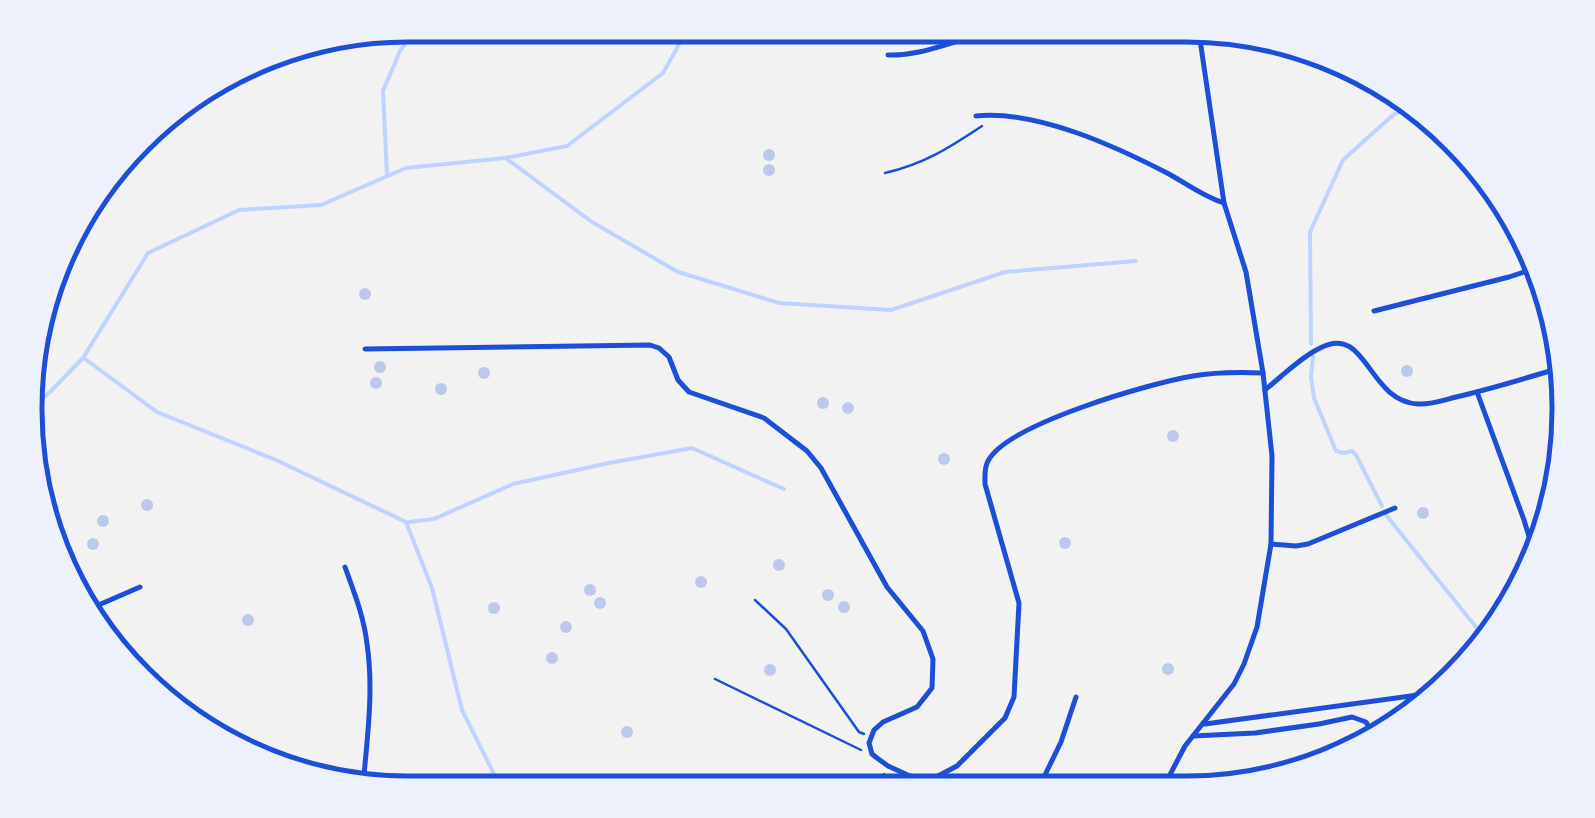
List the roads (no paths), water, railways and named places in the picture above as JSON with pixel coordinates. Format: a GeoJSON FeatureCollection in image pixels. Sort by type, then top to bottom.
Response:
{"type":"FeatureCollection","features":[{"type":"Feature","properties":{"kind":"street"},"geometry":{"type":"LineString","coordinates":[[888,56],[930,51],[960,42]]}},
{"type":"Feature","properties":{"kind":"street"},"geometry":{"type":"LineString","coordinates":[[1168,776],[1244,664],[1257,627],[1271,544],[1272,456],[1263,373],[1246,272],[1224,202],[1200,43]]}},
{"type":"Feature","properties":{"kind":"street"},"geometry":{"type":"LineString","coordinates":[[976,116],[999,114],[1028,119],[1078,134],[1224,202]]}},
{"type":"Feature","properties":{"kind":"street"},"geometry":{"type":"LineString","coordinates":[[1374,311],[1526,271]]}},
{"type":"Feature","properties":{"kind":"street"},"geometry":{"type":"LineString","coordinates":[[1265,390],[1316,350],[1337,343],[1355,348],[1392,396],[1418,404],[1550,371]]}},
{"type":"Feature","properties":{"kind":"street"},"geometry":{"type":"LineString","coordinates":[[365,349],[650,345],[664,352],[678,380],[690,392],[764,418],[790,436],[821,468],[888,587],[922,631],[933,659],[934,681],[929,694],[917,707],[883,722],[870,737],[872,754],[910,776]]}},
{"type":"Feature","properties":{"kind":"street"},"geometry":{"type":"LineString","coordinates":[[938,776],[957,766],[991,734],[1009,712],[1014,698],[1020,616],[985,484],[988,461],[1017,436],[1118,394],[1211,373],[1263,373]]}},
{"type":"Feature","properties":{"kind":"street"},"geometry":{"type":"LineString","coordinates":[[1477,392],[1529,537]]}},
{"type":"Feature","properties":{"kind":"street"},"geometry":{"type":"LineString","coordinates":[[1271,544],[1308,544],[1395,508]]}},
{"type":"Feature","properties":{"kind":"street"},"geometry":{"type":"LineString","coordinates":[[345,567],[362,614],[369,668],[364,772]]}},
{"type":"Feature","properties":{"kind":"street"},"geometry":{"type":"LineString","coordinates":[[99,605],[140,586]]}},
{"type":"Feature","properties":{"kind":"street"},"geometry":{"type":"LineString","coordinates":[[1202,724],[1415,695]]}},
{"type":"Feature","properties":{"kind":"street"},"geometry":{"type":"LineString","coordinates":[[1044,776],[1076,697]]}},
{"type":"Feature","properties":{"kind":"street"},"geometry":{"type":"LineString","coordinates":[[1194,736],[1308,726],[1352,717],[1368,726]]}},
{"type":"Feature","properties":{"kind":"waterway"},"geometry":{"type":"LineString","coordinates":[[387,175],[383,91],[407,42]]}},
{"type":"Feature","properties":{"kind":"waterway"},"geometry":{"type":"LineString","coordinates":[[42,398],[83,358],[148,253],[239,210],[321,205],[406,168],[505,158],[567,146],[663,73],[680,42]]}},
{"type":"Feature","properties":{"kind":"waterway"},"geometry":{"type":"LineString","coordinates":[[1311,344],[1310,232],[1343,160],[1400,111]]}},
{"type":"Feature","properties":{"kind":"waterway"},"geometry":{"type":"LineString","coordinates":[[507,159],[592,222],[678,272],[779,303],[891,310],[1005,272],[1136,261]]}},
{"type":"Feature","properties":{"kind":"waterway"},"geometry":{"type":"LineString","coordinates":[[1313,357],[1314,398],[1336,451],[1352,451],[1356,455],[1382,506]]}},
{"type":"Feature","properties":{"kind":"waterway"},"geometry":{"type":"LineString","coordinates":[[85,359],[157,412],[276,460],[406,522],[432,588],[462,710],[495,776]]}},
{"type":"Feature","properties":{"kind":"waterway"},"geometry":{"type":"LineString","coordinates":[[409,522],[434,519],[513,484],[692,448],[784,489]]}},
{"type":"Feature","properties":{"kind":"waterway"},"geometry":{"type":"LineString","coordinates":[[1386,515],[1478,630]]}}]}
